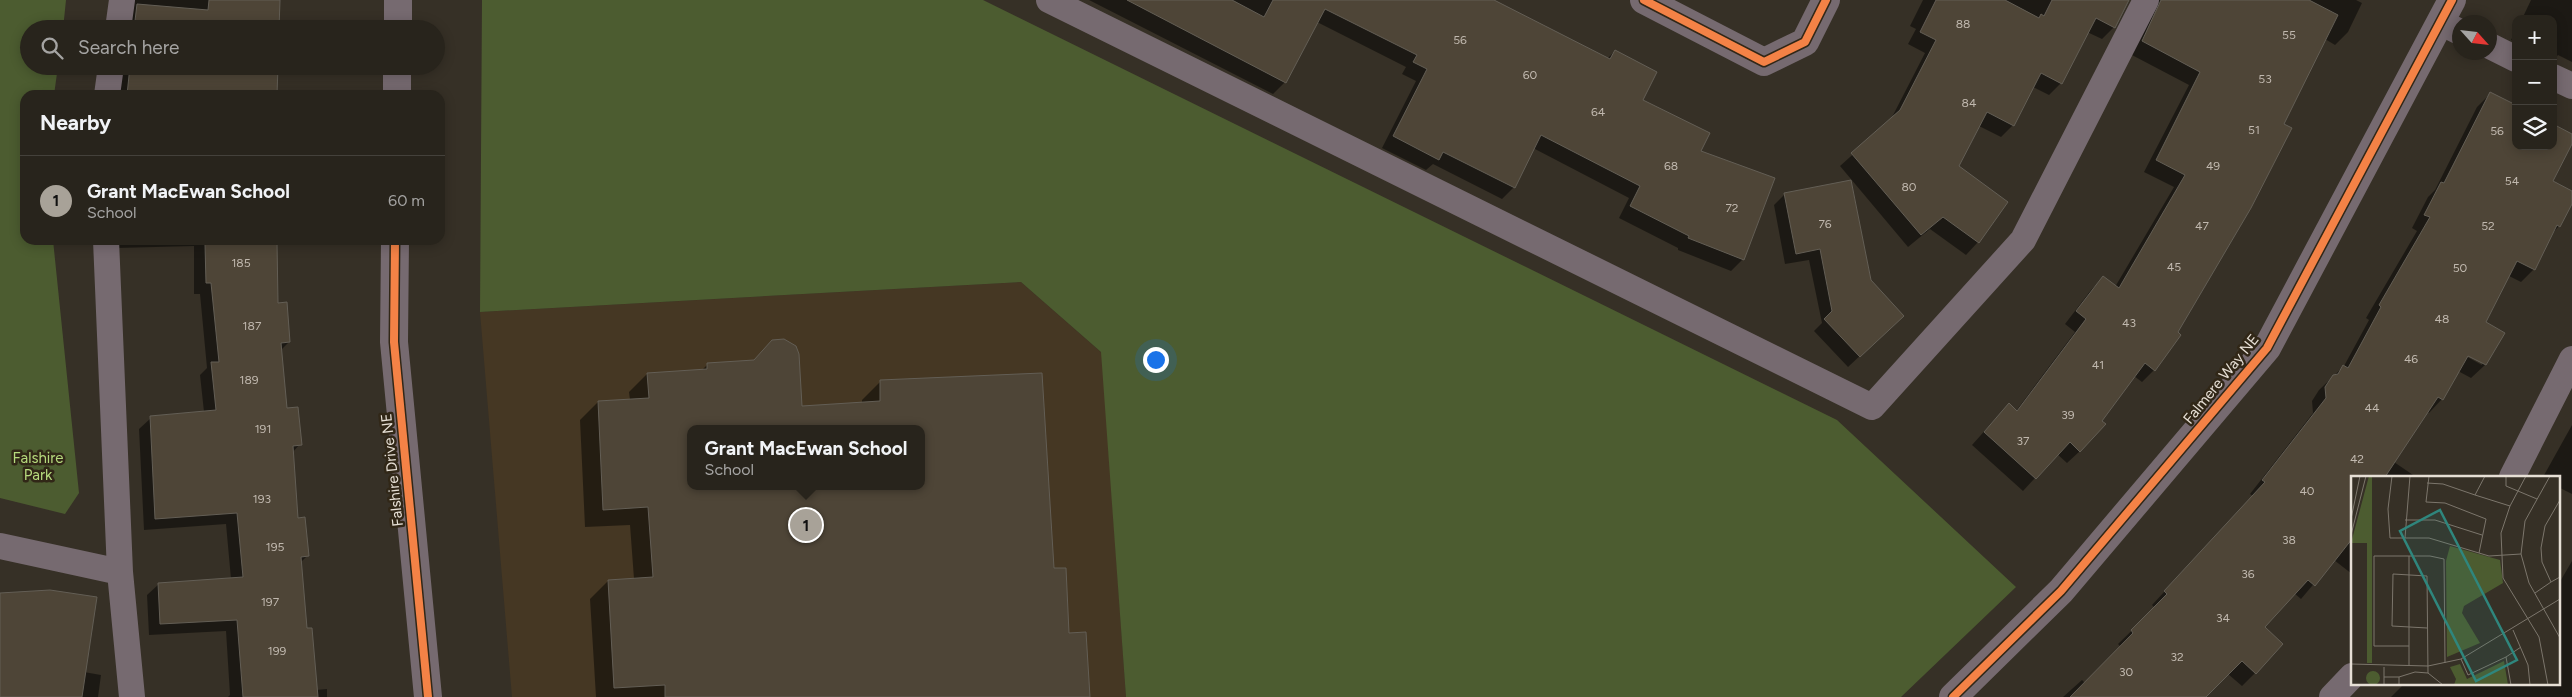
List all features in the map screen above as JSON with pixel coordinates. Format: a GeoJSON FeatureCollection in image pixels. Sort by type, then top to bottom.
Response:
{"type":"FeatureCollection","features":[{"type":"Feature","properties":{"kind":"street"},"geometry":{"type":"LineString","coordinates":[[398,0],[398,20]]}},
{"type":"Feature","properties":{"kind":"street"},"geometry":{"type":"LineString","coordinates":[[1644,0],[1764,62],[1805,42],[1826,0]]}},
{"type":"Feature","properties":{"kind":"street","name":"Falmere Way NE"},"geometry":{"type":"LineString","coordinates":[[1953,697],[2061,591],[2267,348],[2451,18]]}},
{"type":"Feature","properties":{"kind":"street"},"geometry":{"type":"LineString","coordinates":[[397,75],[397,90]]}},
{"type":"Feature","properties":{"kind":"street","name":"Falshire Drive NE"},"geometry":{"type":"LineString","coordinates":[[395,245],[394,342],[428,697]]}},
{"type":"Feature","properties":{"kind":"lane"},"geometry":{"type":"LineString","coordinates":[[119,20],[122,0]]}},
{"type":"Feature","properties":{"kind":"lane"},"geometry":{"type":"LineString","coordinates":[[1049,0],[1872,407],[2023,240],[2146,0]]}},
{"type":"Feature","properties":{"kind":"lane"},"geometry":{"type":"LineString","coordinates":[[2497,50],[2512,57]]}},
{"type":"Feature","properties":{"kind":"lane"},"geometry":{"type":"LineString","coordinates":[[108,90],[110,75]]}},
{"type":"Feature","properties":{"kind":"lane"},"geometry":{"type":"LineString","coordinates":[[2557,79],[2572,86]]}},
{"type":"Feature","properties":{"kind":"lane"},"geometry":{"type":"LineString","coordinates":[[106,245],[120,572],[132,697]]}},
{"type":"Feature","properties":{"kind":"lane"},"geometry":{"type":"LineString","coordinates":[[2513,476],[2572,359]]}},
{"type":"Feature","properties":{"kind":"lane"},"geometry":{"type":"LineString","coordinates":[[0,546],[120,572]]}},
{"type":"Feature","properties":{"kind":"lane"},"geometry":{"type":"LineString","coordinates":[[2332,697],[2351,677]]}},
{"type":"Feature","properties":{"kind":"shaded area"},"geometry":{"type":"Polygon","coordinates":[[[1021,282],[1102,353],[1126,697],[512,697],[480,312],[1021,282]]]}},
{"type":"Feature","properties":{"kind":"green space","name":"Falshire Park"},"geometry":{"type":"Polygon","coordinates":[[[0,0],[66,0],[64,20],[20,20],[20,75],[57,75],[55,90],[20,90],[20,245],[54,245],[79,493],[65,514],[0,498],[0,0]]]}},
{"type":"Feature","properties":{"kind":"green space"},"geometry":{"type":"Polygon","coordinates":[[[482,0],[983,0],[1837,420],[2016,587],[1901,697],[1126,697],[1101,352],[1021,282],[480,312],[482,0]]]}},
{"type":"Feature","properties":{"kind":"building"},"geometry":{"type":"Polygon","coordinates":[[[209,0],[280,0],[279,20],[135,20],[137,4],[208,10],[209,0]]]}},
{"type":"Feature","properties":{"kind":"building"},"geometry":{"type":"Polygon","coordinates":[[[1127,0],[1232,0],[1264,17],[1273,0],[1494,0],[1610,59],[1615,50],[1657,72],[1643,100],[1710,133],[1701,151],[1775,178],[1744,260],[1688,238],[1689,236],[1630,206],[1640,186],[1541,135],[1515,188],[1443,152],[1439,160],[1393,136],[1427,69],[1413,62],[1417,55],[1325,9],[1286,83],[1127,0]]]}},
{"type":"Feature","properties":{"kind":"building"},"geometry":{"type":"Polygon","coordinates":[[[1936,0],[2005,0],[2039,18],[2041,14],[2044,16],[2052,0],[2129,0],[2115,28],[2096,18],[2062,84],[2041,73],[2014,126],[1987,112],[1959,166],[2008,202],[1979,243],[1943,217],[1921,235],[1851,153],[1900,110],[1936,40],[1920,32],[1936,0]]]}},
{"type":"Feature","properties":{"kind":"building"},"geometry":{"type":"Polygon","coordinates":[[[2161,0],[2309,0],[2338,15],[2284,124],[2292,128],[2251,208],[2178,332],[2181,335],[2155,371],[2145,363],[2102,421],[2106,424],[2080,452],[2070,442],[2036,479],[1984,432],[2009,403],[2017,411],[2086,319],[2076,311],[2103,276],[2119,288],[2185,175],[2156,160],[2200,72],[2142,41],[2161,0]]]}},
{"type":"Feature","properties":{"kind":"building"},"geometry":{"type":"Polygon","coordinates":[[[129,75],[278,75],[277,90],[128,90],[129,75]]]}},
{"type":"Feature","properties":{"kind":"building"},"geometry":{"type":"Polygon","coordinates":[[[2490,92],[2512,103],[2512,150],[2557,150],[2557,126],[2572,134],[2572,144],[2553,181],[2572,191],[2572,204],[2560,227],[2557,225],[2535,270],[2517,261],[2486,322],[2505,333],[2486,365],[2468,356],[2443,400],[2438,397],[2386,476],[2351,476],[2351,540],[2315,586],[2308,580],[2265,627],[2283,644],[2256,674],[2242,661],[2206,697],[2070,697],[2133,633],[2131,630],[2167,594],[2164,591],[2265,482],[2262,480],[2326,398],[2325,387],[2333,375],[2338,374],[2343,365],[2348,368],[2381,307],[2379,305],[2430,217],[2424,215],[2441,182],[2444,183],[2490,92]]]}},
{"type":"Feature","properties":{"kind":"building"},"geometry":{"type":"Polygon","coordinates":[[[1851,180],[1871,280],[1904,316],[1860,357],[1824,319],[1832,311],[1820,249],[1796,254],[1784,193],[1851,180]]]}},
{"type":"Feature","properties":{"kind":"building"},"geometry":{"type":"Polygon","coordinates":[[[205,245],[277,245],[278,303],[287,302],[290,342],[281,343],[287,408],[298,407],[302,445],[293,446],[298,518],[305,517],[309,556],[301,557],[307,628],[312,628],[318,697],[243,697],[237,620],[160,624],[158,583],[243,577],[237,513],[155,519],[150,416],[216,410],[211,362],[219,362],[211,283],[206,283],[205,245]]]}},
{"type":"Feature","properties":{"kind":"building"},"geometry":{"type":"Polygon","coordinates":[[[784,339],[796,346],[799,354],[802,406],[880,401],[880,380],[1042,373],[1054,568],[1066,568],[1069,633],[1086,632],[1090,697],[665,697],[665,685],[614,688],[608,580],[653,577],[648,507],[603,510],[598,401],[649,398],[647,373],[707,369],[707,363],[754,360],[772,340],[784,339]]]}},
{"type":"Feature","properties":{"kind":"building"},"geometry":{"type":"Polygon","coordinates":[[[50,590],[97,597],[82,697],[0,697],[0,593],[50,590]]]}},
{"type":"Feature","properties":{"kind":"cycle path"},"geometry":{"type":"LineString","coordinates":[[1644,0],[1764,62],[1805,42],[1826,0]]}},
{"type":"Feature","properties":{"kind":"cycle path"},"geometry":{"type":"LineString","coordinates":[[1953,697],[2061,591],[2267,348],[2452,0]]}},
{"type":"Feature","properties":{"kind":"cycle path"},"geometry":{"type":"LineString","coordinates":[[395,245],[394,342],[428,697]]}},
{"type":"Feature","properties":{"kind":"place","name":"Grant MacEwan School"},"geometry":{"type":"Point","coordinates":[806,525]}}]}
